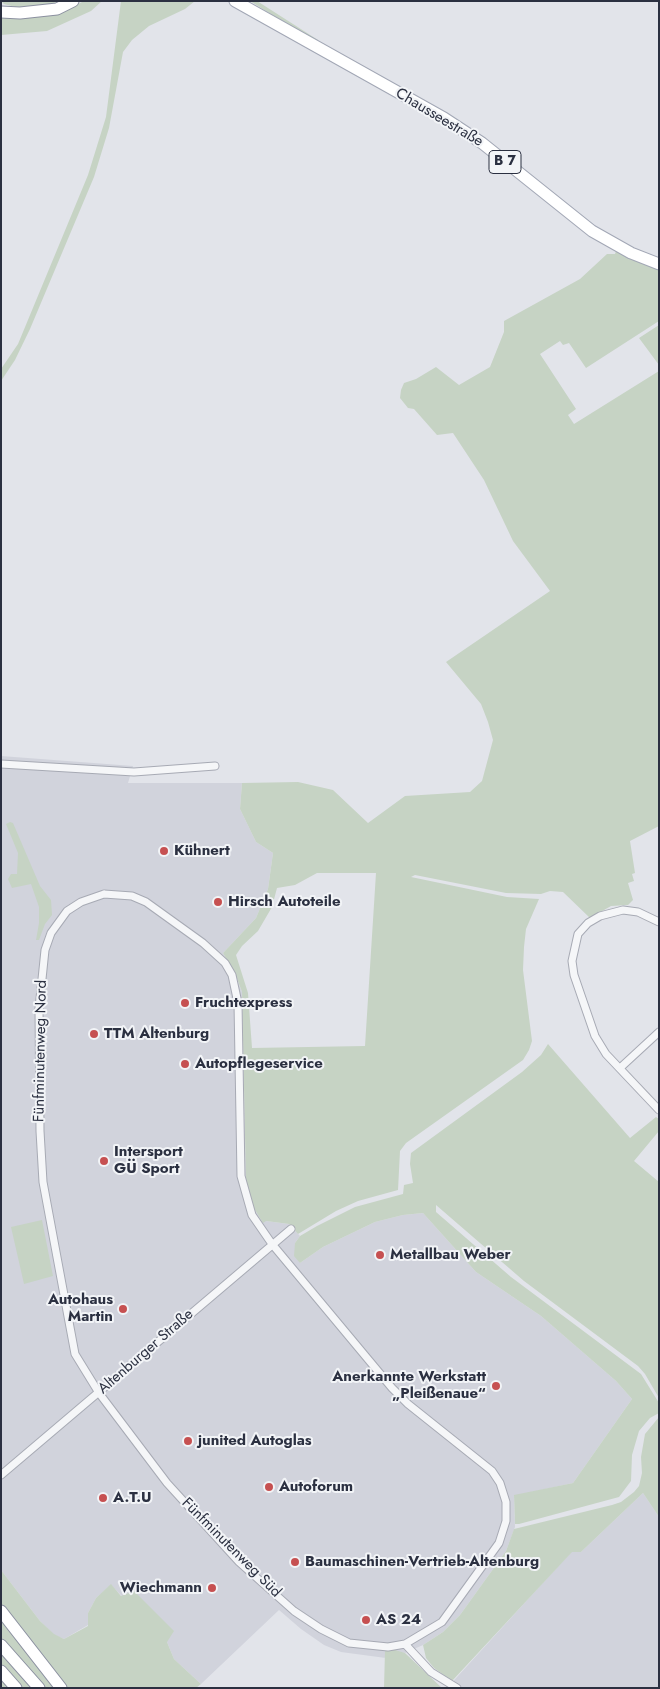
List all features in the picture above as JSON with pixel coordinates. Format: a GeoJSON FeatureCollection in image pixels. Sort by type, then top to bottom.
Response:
{"type":"FeatureCollection","features":[{"type":"Feature","properties":{"kind":"main road"},"geometry":{"type":"LineString","coordinates":[[4,11],[57,9],[73,1]]}},
{"type":"Feature","properties":{"kind":"main road","name":"Chausseestraße"},"geometry":{"type":"LineString","coordinates":[[234,1],[444,118],[482,143],[592,231],[630,253],[659,264]]}},
{"type":"Feature","properties":{"kind":"main road"},"geometry":{"type":"LineString","coordinates":[[1,1611],[61,1688]]}},
{"type":"Feature","properties":{"kind":"main road"},"geometry":{"type":"LineString","coordinates":[[1,1645],[39,1688]]}},
{"type":"Feature","properties":{"kind":"main road"},"geometry":{"type":"LineString","coordinates":[[1,1672],[16,1688]]}},
{"type":"Feature","properties":{"kind":"street"},"geometry":{"type":"LineString","coordinates":[[1,764],[134,772],[215,766]]}},
{"type":"Feature","properties":{"kind":"street","name":"Fünfminutenweg Nord"},"geometry":{"type":"LineString","coordinates":[[99,1393],[75,1354],[72,1344],[43,1182],[40,1131],[39,1008],[45,950],[51,933],[60,918],[81,902],[104,894],[114,894],[132,896],[146,902],[215,953],[225,963],[232,975],[238,1003],[241,1176],[252,1215],[272,1244]]}},
{"type":"Feature","properties":{"kind":"street"},"geometry":{"type":"LineString","coordinates":[[659,922],[638,912],[623,910],[606,914],[588,923],[578,934],[572,961],[574,975],[595,1036],[606,1054],[659,1110]]}},
{"type":"Feature","properties":{"kind":"street"},"geometry":{"type":"LineString","coordinates":[[620,1068],[659,1032]]}},
{"type":"Feature","properties":{"kind":"street","name":"Altenburger Straße"},"geometry":{"type":"LineString","coordinates":[[1,1476],[291,1229]]}},
{"type":"Feature","properties":{"kind":"street","name":"Fünfminutenweg Süd"},"geometry":{"type":"LineString","coordinates":[[99,1393],[167,1483],[239,1562],[294,1611],[321,1629],[349,1643],[388,1647],[405,1644],[442,1622],[499,1543],[506,1521],[506,1502],[500,1483],[492,1471],[408,1404],[392,1388],[272,1244]]}},
{"type":"Feature","properties":{"kind":"street"},"geometry":{"type":"LineString","coordinates":[[405,1644],[431,1672],[456,1688]]}},
{"type":"Feature","properties":{"kind":"shaded area"},"geometry":{"type":"Polygon","coordinates":[[[1,756],[133,766],[128,783],[242,783],[240,809],[256,842],[273,853],[268,889],[256,918],[223,953],[242,992],[246,1183],[266,1221],[289,1224],[300,1236],[295,1243],[300,1263],[323,1247],[375,1222],[403,1215],[423,1213],[476,1272],[541,1316],[616,1381],[632,1399],[573,1483],[514,1496],[515,1527],[506,1551],[460,1615],[443,1632],[423,1645],[405,1653],[386,1651],[386,1658],[341,1652],[324,1645],[279,1610],[201,1684],[174,1659],[167,1642],[111,1585],[96,1598],[88,1613],[88,1625],[64,1639],[54,1635],[40,1621],[1,1570],[1,756]]]}},
{"type":"Feature","properties":{"kind":"shaded area"},"geometry":{"type":"Polygon","coordinates":[[[643,1493],[659,1517],[659,1688],[447,1688],[572,1551],[581,1552],[643,1493]]]}},
{"type":"Feature","properties":{"kind":"green space"},"geometry":{"type":"Polygon","coordinates":[[[1,1],[61,1],[39,7],[19,8],[4,4],[1,1]]]}},
{"type":"Feature","properties":{"kind":"green space"},"geometry":{"type":"Polygon","coordinates":[[[84,1],[102,1],[91,11],[47,31],[1,35],[1,17],[41,17],[60,13],[84,1]]]}},
{"type":"Feature","properties":{"kind":"green space"},"geometry":{"type":"Polygon","coordinates":[[[121,1],[195,1],[185,9],[149,26],[132,40],[123,52],[109,128],[94,177],[30,329],[15,360],[1,381],[1,369],[18,344],[88,175],[106,117],[121,1]]]}},
{"type":"Feature","properties":{"kind":"green space"},"geometry":{"type":"Polygon","coordinates":[[[250,1],[257,1],[318,40],[317,43],[250,1]]]}},
{"type":"Feature","properties":{"kind":"green space"},"geometry":{"type":"Polygon","coordinates":[[[616,251],[659,268],[659,321],[586,368],[569,343],[563,345],[560,341],[540,354],[576,409],[568,415],[574,424],[659,371],[659,826],[630,841],[635,873],[632,874],[634,881],[628,883],[633,900],[628,905],[611,906],[590,918],[563,892],[550,891],[541,894],[506,893],[415,875],[411,877],[507,897],[539,899],[526,929],[524,947],[523,970],[532,1041],[529,1050],[523,1060],[406,1143],[400,1151],[398,1190],[358,1201],[336,1211],[298,1234],[289,1224],[266,1221],[263,1223],[251,1203],[246,1183],[242,992],[236,976],[223,953],[256,918],[268,889],[273,853],[256,842],[240,809],[242,783],[298,782],[333,790],[368,823],[405,796],[470,792],[482,781],[493,740],[488,722],[481,704],[446,662],[550,591],[513,541],[484,480],[453,433],[437,435],[414,409],[408,408],[400,398],[401,390],[404,383],[416,379],[436,367],[459,385],[490,367],[504,332],[504,321],[580,279],[607,254],[615,254],[616,251]],[[317,873],[295,885],[277,888],[272,907],[258,931],[242,946],[236,955],[248,993],[252,1048],[365,1046],[376,873],[317,873]]]}},
{"type":"Feature","properties":{"kind":"green space"},"geometry":{"type":"Polygon","coordinates":[[[659,325],[659,365],[639,338],[659,325]]]}},
{"type":"Feature","properties":{"kind":"green space"},"geometry":{"type":"Polygon","coordinates":[[[13,823],[40,886],[51,900],[52,915],[45,924],[39,940],[36,940],[39,907],[31,884],[12,888],[8,879],[11,874],[17,874],[18,853],[6,824],[13,823]]]}},
{"type":"Feature","properties":{"kind":"green space"},"geometry":{"type":"Polygon","coordinates":[[[548,1044],[630,1138],[656,1117],[659,1119],[659,1131],[634,1161],[659,1182],[659,1398],[638,1366],[524,1281],[436,1205],[436,1212],[511,1277],[641,1374],[659,1403],[659,1413],[650,1418],[639,1431],[632,1455],[631,1481],[619,1497],[515,1524],[514,1495],[573,1483],[632,1399],[616,1381],[541,1316],[476,1272],[423,1213],[403,1215],[375,1222],[323,1247],[300,1263],[294,1256],[295,1243],[300,1236],[317,1226],[355,1207],[403,1194],[404,1185],[413,1183],[410,1164],[411,1153],[522,1072],[541,1055],[548,1044]]]}},
{"type":"Feature","properties":{"kind":"green space"},"geometry":{"type":"Polygon","coordinates":[[[42,1220],[53,1276],[24,1284],[11,1227],[42,1220]]]}},
{"type":"Feature","properties":{"kind":"green space"},"geometry":{"type":"Polygon","coordinates":[[[659,1417],[659,1517],[643,1493],[581,1552],[572,1552],[452,1681],[434,1668],[426,1658],[423,1645],[443,1632],[460,1615],[506,1551],[514,1529],[612,1505],[621,1502],[634,1492],[639,1486],[642,1473],[641,1457],[645,1434],[659,1417]]]}},
{"type":"Feature","properties":{"kind":"green space"},"geometry":{"type":"Polygon","coordinates":[[[1,1570],[40,1621],[54,1634],[64,1639],[88,1626],[88,1613],[96,1598],[111,1584],[121,1596],[134,1591],[174,1631],[167,1642],[174,1659],[201,1684],[196,1688],[1,1688],[1,1570]]]}},
{"type":"Feature","properties":{"kind":"green space"},"geometry":{"type":"Polygon","coordinates":[[[395,1650],[405,1653],[442,1688],[384,1688],[385,1651],[395,1650]]]}},
{"type":"Feature","properties":{"kind":"place","name":"Kühnert"},"geometry":{"type":"Point","coordinates":[164,851]}},
{"type":"Feature","properties":{"kind":"place","name":"Hirsch Autoteile"},"geometry":{"type":"Point","coordinates":[218,902]}},
{"type":"Feature","properties":{"kind":"place","name":"Fruchtexpress"},"geometry":{"type":"Point","coordinates":[185,1003]}},
{"type":"Feature","properties":{"kind":"place","name":"TTM Altenburg"},"geometry":{"type":"Point","coordinates":[94,1034]}},
{"type":"Feature","properties":{"kind":"place","name":"Autopflegeservice"},"geometry":{"type":"Point","coordinates":[185,1064]}},
{"type":"Feature","properties":{"kind":"place","name":"Intersport GÜ Sport"},"geometry":{"type":"Point","coordinates":[104,1161]}},
{"type":"Feature","properties":{"kind":"place","name":"Metallbau Weber"},"geometry":{"type":"Point","coordinates":[380,1255]}},
{"type":"Feature","properties":{"kind":"place","name":"Autohaus Martin"},"geometry":{"type":"Point","coordinates":[123,1309]}},
{"type":"Feature","properties":{"kind":"place","name":"Anerkannte Werkstatt „Pleißenaue“"},"geometry":{"type":"Point","coordinates":[496,1386]}},
{"type":"Feature","properties":{"kind":"place","name":"junited Autoglas"},"geometry":{"type":"Point","coordinates":[188,1441]}},
{"type":"Feature","properties":{"kind":"place","name":"Autoforum"},"geometry":{"type":"Point","coordinates":[269,1487]}},
{"type":"Feature","properties":{"kind":"place","name":"A.T.U"},"geometry":{"type":"Point","coordinates":[103,1498]}},
{"type":"Feature","properties":{"kind":"place","name":"Baumaschinen-Vertrieb-Altenburg"},"geometry":{"type":"Point","coordinates":[295,1562]}},
{"type":"Feature","properties":{"kind":"place","name":"Wiechmann"},"geometry":{"type":"Point","coordinates":[212,1588]}},
{"type":"Feature","properties":{"kind":"place","name":"AS 24"},"geometry":{"type":"Point","coordinates":[366,1620]}}]}
